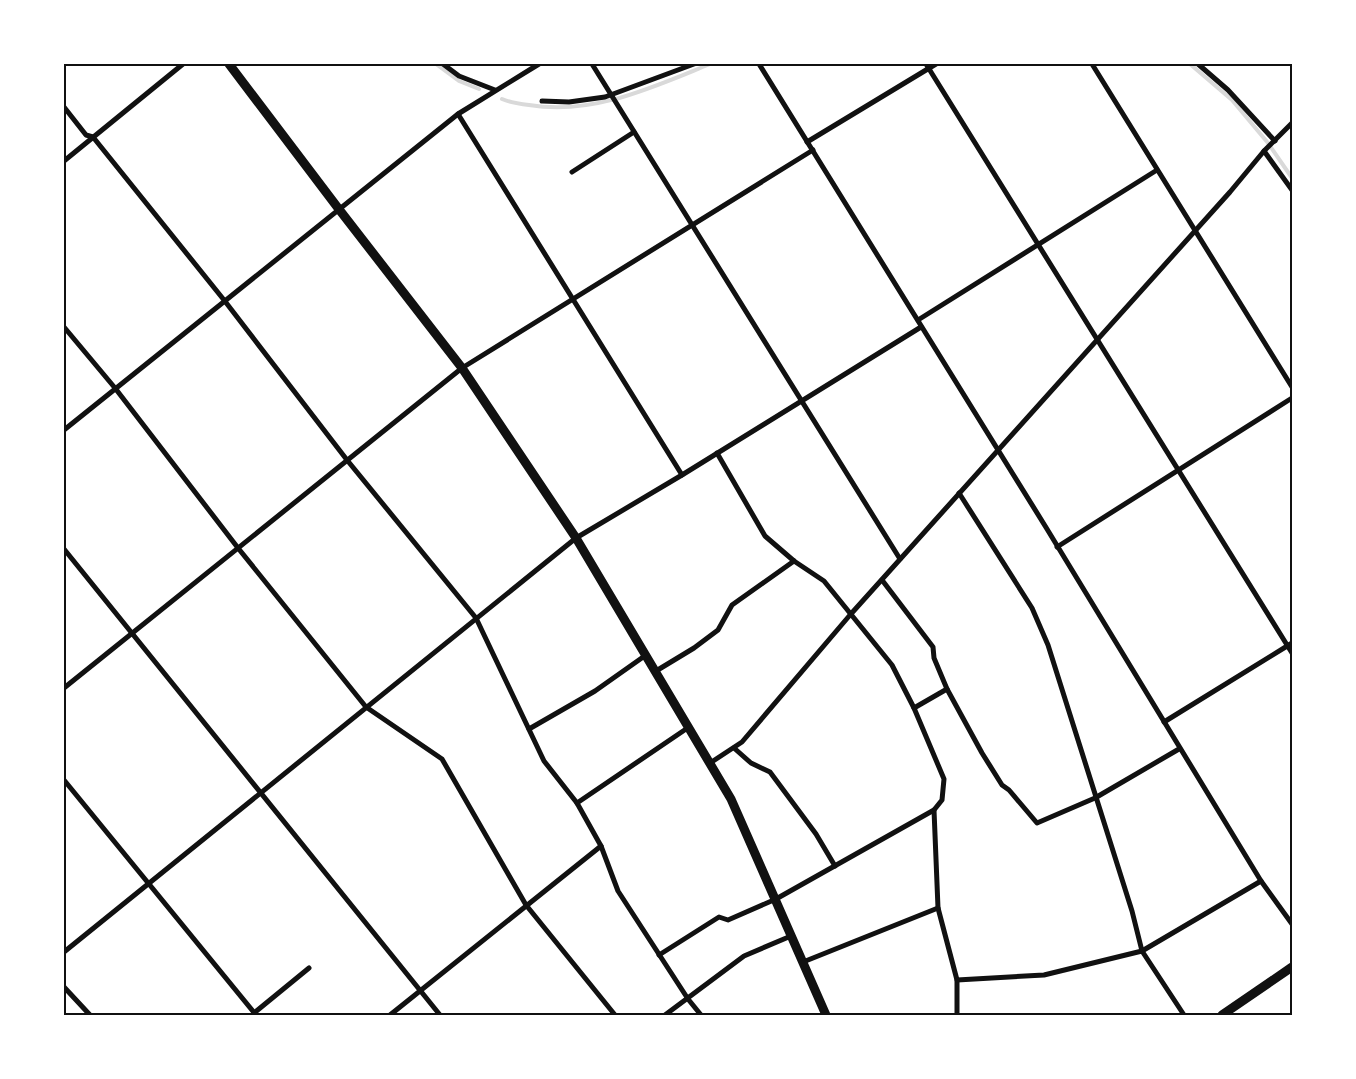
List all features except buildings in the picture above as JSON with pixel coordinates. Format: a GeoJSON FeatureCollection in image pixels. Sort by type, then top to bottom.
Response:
{"type":"FeatureCollection","features":[{"type":"Feature","properties":{"kind":"main road"},"geometry":{"type":"LineString","coordinates":[[229,64],[462,368],[576,538],[690,726],[731,799],[826,1015]]}},
{"type":"Feature","properties":{"kind":"main road"},"geometry":{"type":"LineString","coordinates":[[1222,1015],[1292,967]]}},
{"type":"Feature","properties":{"kind":"street"},"geometry":{"type":"LineString","coordinates":[[64,161],[183,64]]}},
{"type":"Feature","properties":{"kind":"street"},"geometry":{"type":"LineString","coordinates":[[443,64],[459,76],[496,90]]}},
{"type":"Feature","properties":{"kind":"street"},"geometry":{"type":"LineString","coordinates":[[523,64],[527,71]]}},
{"type":"Feature","properties":{"kind":"street"},"geometry":{"type":"LineString","coordinates":[[64,430],[338,208],[458,114],[539,64]]}},
{"type":"Feature","properties":{"kind":"street"},"geometry":{"type":"LineString","coordinates":[[592,64],[900,559]]}},
{"type":"Feature","properties":{"kind":"street"},"geometry":{"type":"LineString","coordinates":[[542,101],[569,102],[591,100],[612,95],[694,64]]}},
{"type":"Feature","properties":{"kind":"street"},"geometry":{"type":"LineString","coordinates":[[759,64],[918,320],[1179,749],[1261,881],[1292,924]]}},
{"type":"Feature","properties":{"kind":"street"},"geometry":{"type":"LineString","coordinates":[[808,142],[927,66],[936,64]]}},
{"type":"Feature","properties":{"kind":"street"},"geometry":{"type":"LineString","coordinates":[[1092,64],[1292,388]]}},
{"type":"Feature","properties":{"kind":"street"},"geometry":{"type":"LineString","coordinates":[[1198,64],[1228,90],[1273,142]]}},
{"type":"Feature","properties":{"kind":"street"},"geometry":{"type":"LineString","coordinates":[[927,66],[1177,470],[1290,645],[1292,653]]}},
{"type":"Feature","properties":{"kind":"street"},"geometry":{"type":"LineString","coordinates":[[64,107],[86,135],[93,137],[224,300],[347,460],[476,618],[544,761],[577,803],[601,846],[618,891],[688,999],[701,1015]]}},
{"type":"Feature","properties":{"kind":"street"},"geometry":{"type":"LineString","coordinates":[[458,114],[682,475]]}},
{"type":"Feature","properties":{"kind":"street"},"geometry":{"type":"LineString","coordinates":[[710,763],[742,742],[850,615],[1097,341],[1265,150],[1292,123]]}},
{"type":"Feature","properties":{"kind":"street"},"geometry":{"type":"LineString","coordinates":[[572,172],[634,132]]}},
{"type":"Feature","properties":{"kind":"street"},"geometry":{"type":"LineString","coordinates":[[64,688],[462,368],[813,150]]}},
{"type":"Feature","properties":{"kind":"street"},"geometry":{"type":"LineString","coordinates":[[1265,150],[1292,190]]}},
{"type":"Feature","properties":{"kind":"street"},"geometry":{"type":"LineString","coordinates":[[918,320],[1157,170]]}},
{"type":"Feature","properties":{"kind":"street"},"geometry":{"type":"LineString","coordinates":[[64,327],[115,388],[238,548],[366,707],[442,758],[526,905],[615,1015]]}},
{"type":"Feature","properties":{"kind":"street"},"geometry":{"type":"LineString","coordinates":[[64,952],[576,538],[682,475],[921,327]]}},
{"type":"Feature","properties":{"kind":"street"},"geometry":{"type":"LineString","coordinates":[[1057,547],[1292,398]]}},
{"type":"Feature","properties":{"kind":"street"},"geometry":{"type":"LineString","coordinates":[[658,954],[720,917],[728,920],[776,899],[934,810],[942,800],[944,779],[914,708],[892,665],[850,615],[824,580],[794,562],[765,536],[717,453]]}},
{"type":"Feature","properties":{"kind":"street"},"geometry":{"type":"LineString","coordinates":[[959,493],[1032,608],[1048,645],[1132,911],[1142,951],[1184,1015]]}},
{"type":"Feature","properties":{"kind":"street"},"geometry":{"type":"LineString","coordinates":[[64,548],[440,1015]]}},
{"type":"Feature","properties":{"kind":"street"},"geometry":{"type":"LineString","coordinates":[[656,671],[694,648],[718,630],[732,605],[794,562]]}},
{"type":"Feature","properties":{"kind":"street"},"geometry":{"type":"LineString","coordinates":[[882,580],[934,647],[934,658],[947,689],[982,754],[1002,786],[1010,790],[1037,822],[1095,798],[1179,749]]}},
{"type":"Feature","properties":{"kind":"street"},"geometry":{"type":"LineString","coordinates":[[1164,722],[1290,645]]}},
{"type":"Feature","properties":{"kind":"street"},"geometry":{"type":"LineString","coordinates":[[529,729],[595,691],[646,655]]}},
{"type":"Feature","properties":{"kind":"street"},"geometry":{"type":"LineString","coordinates":[[914,708],[947,689]]}},
{"type":"Feature","properties":{"kind":"street"},"geometry":{"type":"LineString","coordinates":[[577,803],[690,726]]}},
{"type":"Feature","properties":{"kind":"street"},"geometry":{"type":"LineString","coordinates":[[734,748],[751,763],[770,772],[816,834],[835,866]]}},
{"type":"Feature","properties":{"kind":"street"},"geometry":{"type":"LineString","coordinates":[[64,780],[255,1014],[308,968]]}},
{"type":"Feature","properties":{"kind":"street"},"geometry":{"type":"LineString","coordinates":[[934,810],[938,908],[957,980],[957,1015]]}},
{"type":"Feature","properties":{"kind":"street"},"geometry":{"type":"LineString","coordinates":[[390,1015],[601,846]]}},
{"type":"Feature","properties":{"kind":"street"},"geometry":{"type":"LineString","coordinates":[[957,980],[1044,975],[1142,951],[1261,881]]}},
{"type":"Feature","properties":{"kind":"street"},"geometry":{"type":"LineString","coordinates":[[803,962],[938,908]]}},
{"type":"Feature","properties":{"kind":"street"},"geometry":{"type":"LineString","coordinates":[[665,1015],[744,956],[792,936]]}},
{"type":"Feature","properties":{"kind":"street"},"geometry":{"type":"LineString","coordinates":[[64,987],[90,1015]]}},
{"type":"Feature","properties":{"kind":"waterway"},"geometry":{"type":"LineString","coordinates":[[436,64],[459,81],[479,89]]}},
{"type":"Feature","properties":{"kind":"waterway"},"geometry":{"type":"LineString","coordinates":[[502,99],[519,104],[553,107],[599,103],[667,82],[710,64]]}},
{"type":"Feature","properties":{"kind":"waterway"},"geometry":{"type":"LineString","coordinates":[[1190,64],[1232,100],[1268,143],[1292,178]]}}]}
